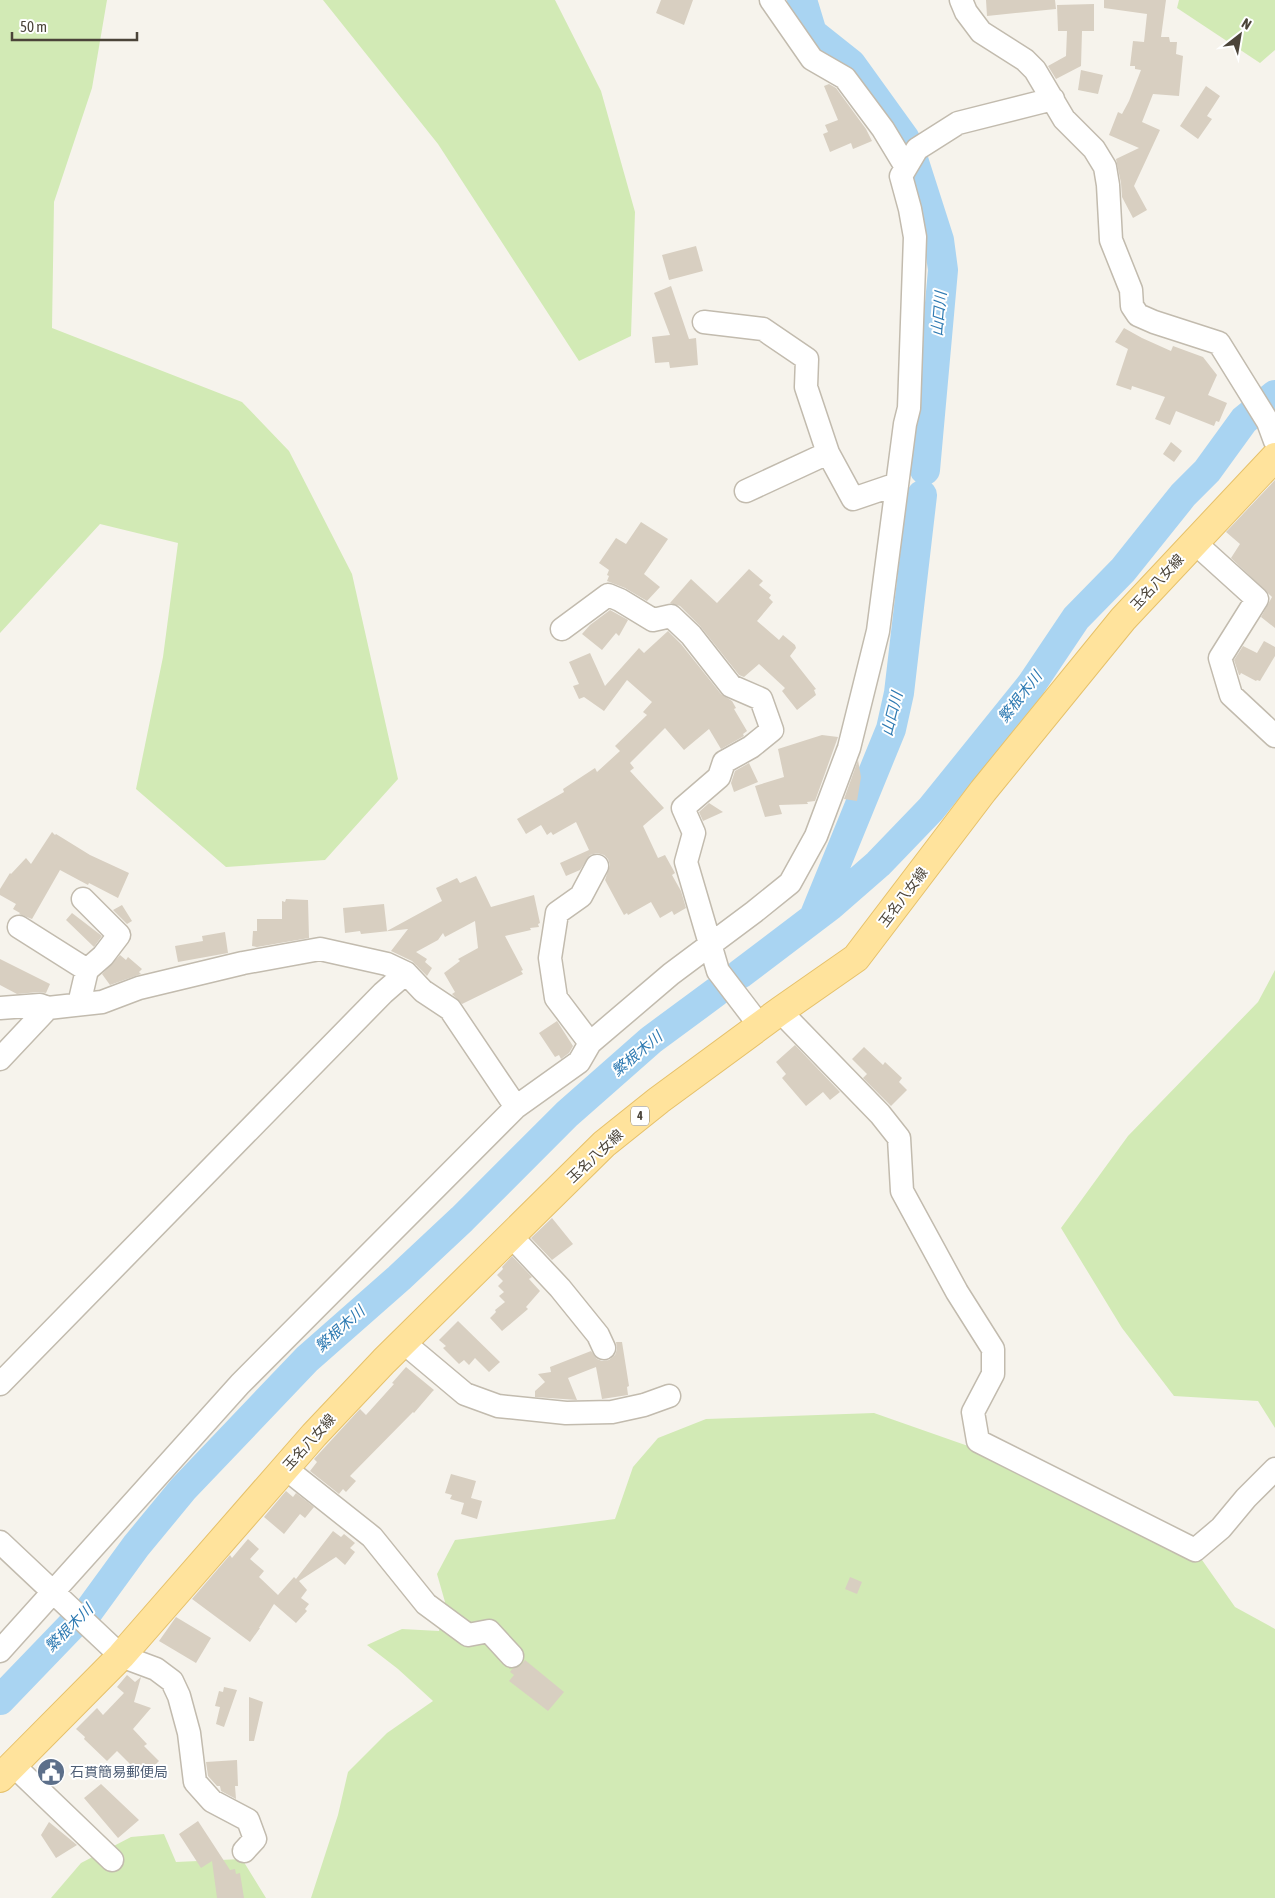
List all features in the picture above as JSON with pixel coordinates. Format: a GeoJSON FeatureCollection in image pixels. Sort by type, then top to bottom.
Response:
{"type":"FeatureCollection","features":[{"type":"Feature","properties":{"kind":"main road","name":"玉名八女線"},"geometry":{"type":"LineString","coordinates":[[7,1772],[121,1656],[314,1435],[409,1336],[604,1144],[659,1100],[770,1018],[856,958],[983,791],[1110,634],[1275,457]]}},
{"type":"Feature","properties":{"kind":"street"},"geometry":{"type":"LineString","coordinates":[[771,0],[812,59],[845,78],[883,129],[906,167]]}},
{"type":"Feature","properties":{"kind":"street"},"geometry":{"type":"LineString","coordinates":[[961,0],[966,12],[981,32],[1025,60],[1036,70],[1064,119],[1094,149],[1105,167],[1108,185],[1110,240],[1131,290],[1132,306],[1138,315],[1219,343],[1271,432]]}},
{"type":"Feature","properties":{"kind":"street"},"geometry":{"type":"LineString","coordinates":[[0,1652],[240,1384],[516,1107],[579,1062],[590,1043],[671,974],[790,883],[816,836],[849,748],[878,631],[905,424],[909,408],[915,237],[910,208],[901,176],[917,149],[958,123],[1053,99]]}},
{"type":"Feature","properties":{"kind":"street"},"geometry":{"type":"LineString","coordinates":[[704,322],[763,329],[807,358],[806,387],[828,453],[853,498],[897,484]]}},
{"type":"Feature","properties":{"kind":"street"},"geometry":{"type":"LineString","coordinates":[[746,491],[828,453]]}},
{"type":"Feature","properties":{"kind":"street"},"geometry":{"type":"LineString","coordinates":[[1194,542],[1257,599],[1220,658],[1232,695],[1275,736]]}},
{"type":"Feature","properties":{"kind":"street"},"geometry":{"type":"LineString","coordinates":[[562,629],[608,595],[654,620],[671,616],[691,635],[732,686],[762,699],[772,730],[751,747],[724,762],[719,777],[683,808],[694,833],[686,862],[710,945],[718,971],[880,1114],[899,1138],[902,1191],[957,1292],[993,1349],[993,1374],[973,1412],[978,1440],[1195,1550],[1221,1528],[1246,1498],[1275,1469]]}},
{"type":"Feature","properties":{"kind":"street"},"geometry":{"type":"LineString","coordinates":[[590,1043],[556,998],[550,958],[558,913],[581,896],[597,866]]}},
{"type":"Feature","properties":{"kind":"street"},"geometry":{"type":"LineString","coordinates":[[79,1004],[87,970],[102,956],[119,935],[83,899]]}},
{"type":"Feature","properties":{"kind":"street"},"geometry":{"type":"LineString","coordinates":[[19,927],[87,970]]}},
{"type":"Feature","properties":{"kind":"street"},"geometry":{"type":"LineString","coordinates":[[0,1008],[40,1005],[48,1008],[102,1002],[139,988],[243,963],[320,949],[387,964],[406,973],[423,991],[450,1009],[516,1107]]}},
{"type":"Feature","properties":{"kind":"street"},"geometry":{"type":"LineString","coordinates":[[0,1384],[383,993],[406,973]]}},
{"type":"Feature","properties":{"kind":"street"},"geometry":{"type":"LineString","coordinates":[[0,1059],[48,1008]]}},
{"type":"Feature","properties":{"kind":"street"},"geometry":{"type":"LineString","coordinates":[[511,1236],[560,1288],[598,1335],[604,1348]]}},
{"type":"Feature","properties":{"kind":"street"},"geometry":{"type":"LineString","coordinates":[[409,1336],[425,1342],[455,1365]]}},
{"type":"Feature","properties":{"kind":"street"},"geometry":{"type":"LineString","coordinates":[[409,1336],[465,1394],[498,1406],[566,1413],[612,1412],[644,1405],[670,1396]]}},
{"type":"Feature","properties":{"kind":"street"},"geometry":{"type":"LineString","coordinates":[[286,1468],[372,1538],[426,1604],[468,1635],[489,1631],[512,1656]]}},
{"type":"Feature","properties":{"kind":"street"},"geometry":{"type":"LineString","coordinates":[[0,1542],[121,1656],[156,1669],[172,1681],[179,1696],[189,1734],[195,1782],[212,1801],[248,1820],[254,1839],[244,1851]]}},
{"type":"Feature","properties":{"kind":"street"},"geometry":{"type":"LineString","coordinates":[[7,1772],[112,1860]]}},
{"type":"Feature","properties":{"kind":"green space"},"geometry":{"type":"Polygon","coordinates":[[[0,0],[107,0],[92,88],[54,202],[52,328],[242,402],[289,451],[352,574],[398,779],[325,860],[226,867],[136,789],[163,657],[178,543],[100,524],[0,633],[0,0]]]}},
{"type":"Feature","properties":{"kind":"green space"},"geometry":{"type":"Polygon","coordinates":[[[323,0],[555,0],[601,91],[635,212],[631,336],[579,361],[438,144],[323,0]]]}},
{"type":"Feature","properties":{"kind":"green space"},"geometry":{"type":"Polygon","coordinates":[[[1179,0],[1275,0],[1275,50],[1260,63],[1177,8],[1179,0]]]}},
{"type":"Feature","properties":{"kind":"green space"},"geometry":{"type":"Polygon","coordinates":[[[1275,970],[1275,1428],[1258,1401],[1174,1396],[1122,1328],[1061,1228],[1128,1136],[1258,1002],[1275,970]]]}},
{"type":"Feature","properties":{"kind":"green space"},"geometry":{"type":"Polygon","coordinates":[[[874,1413],[1034,1469],[1195,1550],[1235,1607],[1275,1629],[1275,1898],[311,1898],[338,1815],[348,1772],[387,1733],[433,1701],[398,1669],[367,1645],[402,1629],[439,1631],[445,1602],[437,1574],[455,1540],[615,1519],[633,1467],[658,1438],[706,1419],[874,1413]]]}},
{"type":"Feature","properties":{"kind":"green space"},"geometry":{"type":"Polygon","coordinates":[[[164,1834],[176,1862],[242,1859],[266,1898],[51,1898],[81,1863],[131,1837],[164,1834]]]}},
{"type":"Feature","properties":{"kind":"building"},"geometry":{"type":"Polygon","coordinates":[[[661,0],[693,0],[684,25],[656,13],[661,0]]]}},
{"type":"Feature","properties":{"kind":"building"},"geometry":{"type":"Polygon","coordinates":[[[986,0],[1055,0],[1056,9],[987,16],[986,0]]]}},
{"type":"Feature","properties":{"kind":"building"},"geometry":{"type":"Polygon","coordinates":[[[1104,0],[1166,0],[1161,37],[1169,37],[1170,42],[1177,42],[1176,54],[1183,56],[1179,96],[1153,94],[1142,122],[1160,130],[1134,186],[1147,210],[1133,218],[1122,197],[1116,159],[1139,148],[1109,135],[1118,112],[1122,114],[1129,101],[1141,70],[1135,69],[1135,66],[1130,66],[1133,41],[1144,42],[1147,14],[1104,8],[1104,0]]]}},
{"type":"Feature","properties":{"kind":"building"},"geometry":{"type":"Polygon","coordinates":[[[1094,4],[1094,31],[1082,31],[1081,66],[1056,79],[1048,66],[1066,56],[1067,31],[1058,31],[1057,5],[1094,4]]]}},
{"type":"Feature","properties":{"kind":"building"},"geometry":{"type":"Polygon","coordinates":[[[1081,70],[1103,75],[1098,94],[1078,90],[1081,70]]]}},
{"type":"Feature","properties":{"kind":"building"},"geometry":{"type":"Polygon","coordinates":[[[829,84],[836,88],[866,129],[872,141],[853,149],[851,143],[830,152],[823,134],[828,132],[825,125],[838,120],[824,86],[829,84]]]}},
{"type":"Feature","properties":{"kind":"building"},"geometry":{"type":"Polygon","coordinates":[[[1206,86],[1220,96],[1207,116],[1212,119],[1198,139],[1180,126],[1206,86]]]}},
{"type":"Feature","properties":{"kind":"building"},"geometry":{"type":"Polygon","coordinates":[[[696,246],[703,271],[669,280],[662,255],[696,246]]]}},
{"type":"Feature","properties":{"kind":"building"},"geometry":{"type":"Polygon","coordinates":[[[671,286],[689,339],[696,338],[698,365],[670,368],[669,362],[655,363],[652,337],[670,335],[654,293],[671,286]]]}},
{"type":"Feature","properties":{"kind":"building"},"geometry":{"type":"Polygon","coordinates":[[[1124,328],[1171,351],[1173,346],[1203,357],[1217,375],[1208,395],[1227,403],[1219,422],[1216,421],[1214,426],[1176,411],[1170,425],[1155,419],[1165,397],[1132,386],[1131,390],[1116,385],[1128,349],[1115,342],[1124,328]]]}},
{"type":"Feature","properties":{"kind":"building"},"geometry":{"type":"Polygon","coordinates":[[[1171,442],[1182,451],[1174,462],[1163,454],[1171,442]]]}},
{"type":"Feature","properties":{"kind":"building"},"geometry":{"type":"Polygon","coordinates":[[[1275,480],[1275,628],[1261,617],[1272,597],[1231,558],[1240,544],[1226,532],[1275,480]]]}},
{"type":"Feature","properties":{"kind":"building"},"geometry":{"type":"Polygon","coordinates":[[[641,522],[668,539],[644,574],[660,587],[647,601],[625,588],[607,581],[609,570],[599,563],[616,538],[626,544],[641,522]]]}},
{"type":"Feature","properties":{"kind":"building"},"geometry":{"type":"Polygon","coordinates":[[[749,569],[763,581],[759,585],[771,595],[769,598],[773,602],[757,621],[779,640],[783,635],[795,645],[796,648],[790,656],[816,689],[814,690],[816,695],[797,710],[782,691],[785,688],[759,664],[744,677],[739,675],[700,626],[680,606],[670,603],[691,579],[717,603],[749,569]]]}},
{"type":"Feature","properties":{"kind":"building"},"geometry":{"type":"Polygon","coordinates":[[[610,610],[628,620],[619,636],[616,633],[602,650],[582,634],[590,625],[610,610]]]}},
{"type":"Feature","properties":{"kind":"building"},"geometry":{"type":"Polygon","coordinates":[[[668,631],[681,644],[721,694],[732,701],[736,708],[734,709],[747,731],[743,734],[744,736],[721,749],[709,729],[684,750],[665,728],[630,763],[634,768],[630,771],[664,808],[643,826],[658,858],[665,855],[675,873],[672,875],[681,891],[686,908],[674,915],[672,911],[660,918],[651,902],[628,915],[627,913],[624,915],[605,880],[610,865],[604,855],[597,853],[590,855],[580,870],[566,876],[560,863],[589,850],[576,822],[553,835],[551,832],[547,835],[541,825],[526,834],[517,819],[564,792],[563,789],[595,768],[597,772],[620,751],[615,746],[647,715],[643,712],[652,702],[627,680],[604,711],[584,697],[579,699],[573,686],[579,684],[569,662],[590,653],[605,686],[639,648],[644,653],[668,631]]]}},
{"type":"Feature","properties":{"kind":"building"},"geometry":{"type":"Polygon","coordinates":[[[1264,641],[1275,647],[1275,656],[1260,681],[1256,681],[1241,673],[1239,675],[1234,660],[1243,646],[1257,653],[1264,641]]]}},
{"type":"Feature","properties":{"kind":"building"},"geometry":{"type":"Polygon","coordinates":[[[822,735],[838,737],[815,801],[807,802],[808,804],[779,805],[782,814],[765,817],[755,786],[784,777],[778,749],[822,735]]]}},
{"type":"Feature","properties":{"kind":"building"},"geometry":{"type":"Polygon","coordinates":[[[858,760],[861,777],[857,801],[844,799],[858,760]]]}},
{"type":"Feature","properties":{"kind":"building"},"geometry":{"type":"Polygon","coordinates":[[[749,763],[758,782],[734,792],[731,783],[735,771],[749,763]]]}},
{"type":"Feature","properties":{"kind":"building"},"geometry":{"type":"Polygon","coordinates":[[[709,803],[723,812],[703,821],[699,812],[709,803]]]}},
{"type":"Feature","properties":{"kind":"building"},"geometry":{"type":"Polygon","coordinates":[[[52,832],[90,855],[129,873],[118,898],[60,870],[32,919],[19,914],[13,909],[16,904],[0,895],[0,889],[10,873],[26,858],[31,864],[52,832]]]}},
{"type":"Feature","properties":{"kind":"building"},"geometry":{"type":"Polygon","coordinates":[[[476,876],[491,907],[534,895],[540,923],[538,924],[539,927],[530,928],[531,930],[505,936],[523,970],[521,971],[523,974],[462,1004],[452,994],[455,992],[444,973],[460,961],[458,959],[478,948],[475,921],[445,937],[443,933],[438,940],[416,952],[427,959],[425,962],[432,968],[427,976],[412,961],[391,951],[408,929],[361,934],[360,931],[345,933],[343,908],[384,904],[387,931],[442,901],[436,888],[457,878],[460,883],[476,876]]]}},
{"type":"Feature","properties":{"kind":"building"},"geometry":{"type":"Polygon","coordinates":[[[286,899],[308,900],[309,938],[257,947],[252,946],[253,931],[257,931],[257,919],[282,919],[282,901],[285,902],[286,899]]]}},
{"type":"Feature","properties":{"kind":"building"},"geometry":{"type":"Polygon","coordinates":[[[122,905],[132,921],[127,924],[113,910],[122,905]]]}},
{"type":"Feature","properties":{"kind":"building"},"geometry":{"type":"Polygon","coordinates":[[[72,913],[102,936],[94,947],[66,920],[72,913]]]}},
{"type":"Feature","properties":{"kind":"building"},"geometry":{"type":"Polygon","coordinates":[[[225,932],[228,953],[178,962],[175,946],[203,941],[202,936],[225,932]]]}},
{"type":"Feature","properties":{"kind":"building"},"geometry":{"type":"Polygon","coordinates":[[[120,955],[126,960],[128,957],[142,969],[139,972],[141,974],[110,985],[102,974],[120,955]]]}},
{"type":"Feature","properties":{"kind":"building"},"geometry":{"type":"Polygon","coordinates":[[[0,959],[50,984],[46,993],[17,994],[0,985],[0,959]]]}},
{"type":"Feature","properties":{"kind":"building"},"geometry":{"type":"Polygon","coordinates":[[[557,1021],[573,1046],[569,1053],[561,1059],[559,1055],[555,1057],[539,1033],[557,1021]]]}},
{"type":"Feature","properties":{"kind":"building"},"geometry":{"type":"Polygon","coordinates":[[[795,1045],[840,1092],[830,1100],[823,1092],[806,1106],[782,1078],[786,1074],[776,1062],[795,1045]]]}},
{"type":"Feature","properties":{"kind":"building"},"geometry":{"type":"Polygon","coordinates":[[[864,1047],[883,1065],[885,1062],[902,1078],[899,1082],[907,1090],[891,1106],[863,1078],[867,1074],[852,1059],[864,1047]]]}},
{"type":"Feature","properties":{"kind":"building"},"geometry":{"type":"Polygon","coordinates":[[[552,1218],[573,1244],[552,1260],[531,1238],[552,1218]]]}},
{"type":"Feature","properties":{"kind":"building"},"geometry":{"type":"Polygon","coordinates":[[[512,1256],[532,1277],[529,1279],[540,1291],[526,1307],[528,1309],[502,1331],[490,1318],[496,1312],[495,1310],[505,1302],[499,1296],[504,1292],[498,1286],[503,1281],[497,1275],[512,1256]]]}},
{"type":"Feature","properties":{"kind":"building"},"geometry":{"type":"Polygon","coordinates":[[[458,1321],[500,1362],[489,1372],[475,1358],[469,1365],[464,1360],[459,1364],[443,1348],[446,1346],[439,1340],[458,1321]]]}},
{"type":"Feature","properties":{"kind":"building"},"geometry":{"type":"Polygon","coordinates":[[[616,1342],[622,1342],[629,1386],[627,1387],[628,1395],[602,1399],[596,1367],[568,1378],[577,1400],[535,1397],[535,1391],[545,1382],[538,1374],[551,1372],[550,1367],[591,1351],[597,1359],[602,1361],[609,1360],[615,1355],[617,1349],[616,1342]]]}},
{"type":"Feature","properties":{"kind":"building"},"geometry":{"type":"Polygon","coordinates":[[[406,1367],[434,1390],[414,1413],[350,1476],[356,1481],[346,1492],[343,1489],[339,1494],[310,1471],[317,1462],[314,1459],[360,1409],[366,1415],[394,1384],[392,1383],[406,1367]]]}},
{"type":"Feature","properties":{"kind":"building"},"geometry":{"type":"Polygon","coordinates":[[[451,1474],[476,1481],[471,1498],[482,1501],[477,1519],[461,1514],[464,1503],[450,1499],[452,1495],[445,1493],[451,1474]]]}},
{"type":"Feature","properties":{"kind":"building"},"geometry":{"type":"Polygon","coordinates":[[[286,1491],[293,1497],[296,1493],[314,1507],[305,1518],[300,1514],[284,1534],[264,1517],[286,1491]]]}},
{"type":"Feature","properties":{"kind":"building"},"geometry":{"type":"Polygon","coordinates":[[[333,1531],[341,1537],[344,1534],[355,1543],[350,1548],[355,1552],[345,1565],[336,1557],[299,1581],[307,1590],[301,1598],[309,1604],[305,1609],[307,1611],[296,1623],[274,1604],[250,1642],[192,1599],[230,1555],[232,1558],[248,1539],[259,1549],[250,1559],[264,1571],[259,1577],[278,1595],[294,1577],[296,1579],[333,1531]]]}},
{"type":"Feature","properties":{"kind":"building"},"geometry":{"type":"Polygon","coordinates":[[[850,1577],[862,1582],[857,1594],[845,1589],[850,1577]]]}},
{"type":"Feature","properties":{"kind":"building"},"geometry":{"type":"Polygon","coordinates":[[[176,1617],[211,1638],[196,1663],[159,1641],[176,1617]]]}},
{"type":"Feature","properties":{"kind":"building"},"geometry":{"type":"Polygon","coordinates":[[[525,1660],[564,1692],[548,1711],[509,1681],[514,1675],[510,1672],[512,1669],[520,1666],[525,1660]]]}},
{"type":"Feature","properties":{"kind":"building"},"geometry":{"type":"Polygon","coordinates":[[[127,1675],[135,1682],[141,1677],[134,1702],[151,1708],[133,1729],[147,1744],[144,1746],[159,1761],[143,1777],[117,1751],[107,1761],[76,1729],[97,1708],[103,1715],[124,1693],[117,1687],[127,1675]]]}},
{"type":"Feature","properties":{"kind":"building"},"geometry":{"type":"Polygon","coordinates":[[[224,1687],[237,1690],[224,1727],[216,1724],[220,1707],[215,1706],[219,1691],[223,1692],[224,1687]]]}},
{"type":"Feature","properties":{"kind":"building"},"geometry":{"type":"Polygon","coordinates":[[[249,1697],[263,1702],[254,1741],[249,1741],[249,1697]]]}},
{"type":"Feature","properties":{"kind":"building","name":"石貫簡易郵便局"},"geometry":{"type":"Polygon","coordinates":[[[54,1758],[65,1769],[51,1783],[40,1773],[54,1758]]]}},
{"type":"Feature","properties":{"kind":"building"},"geometry":{"type":"Polygon","coordinates":[[[237,1760],[238,1786],[235,1786],[236,1799],[221,1791],[220,1786],[217,1786],[208,1776],[206,1762],[237,1760]]]}},
{"type":"Feature","properties":{"kind":"building"},"geometry":{"type":"Polygon","coordinates":[[[101,1784],[139,1820],[118,1838],[84,1798],[101,1784]]]}},
{"type":"Feature","properties":{"kind":"building"},"geometry":{"type":"Polygon","coordinates":[[[198,1821],[230,1870],[235,1869],[236,1874],[240,1873],[244,1898],[217,1898],[212,1861],[201,1868],[179,1834],[198,1821]]]}},
{"type":"Feature","properties":{"kind":"building"},"geometry":{"type":"Polygon","coordinates":[[[49,1822],[77,1845],[56,1858],[41,1835],[49,1822]]]}},
{"type":"Feature","properties":{"kind":"waterway","name":"山口川"},"geometry":{"type":"LineString","coordinates":[[802,0],[812,33],[851,64],[905,139]]}},
{"type":"Feature","properties":{"kind":"waterway","name":"山口川"},"geometry":{"type":"LineString","coordinates":[[914,162],[939,240],[943,270],[925,470]]}},
{"type":"Feature","properties":{"kind":"waterway","name":"繁根木川"},"geometry":{"type":"LineString","coordinates":[[740,974],[831,905],[878,864],[931,809],[1031,685],[1076,618],[1123,570],[1183,495],[1207,471],[1244,420],[1275,395]]}},
{"type":"Feature","properties":{"kind":"waterway","name":"山口川"},"geometry":{"type":"LineString","coordinates":[[815,915],[891,729],[899,693],[922,495]]}},
{"type":"Feature","properties":{"kind":"waterway","name":"繁根木川"},"geometry":{"type":"LineString","coordinates":[[0,1700],[78,1619],[85,1616],[136,1546],[183,1489],[307,1359],[399,1278],[462,1219],[567,1114],[651,1040],[716,992]]}},
{"type":"Feature","properties":{"kind":"place","name":"石貫簡易郵便局"},"geometry":{"type":"Point","coordinates":[51,1772]}}]}
